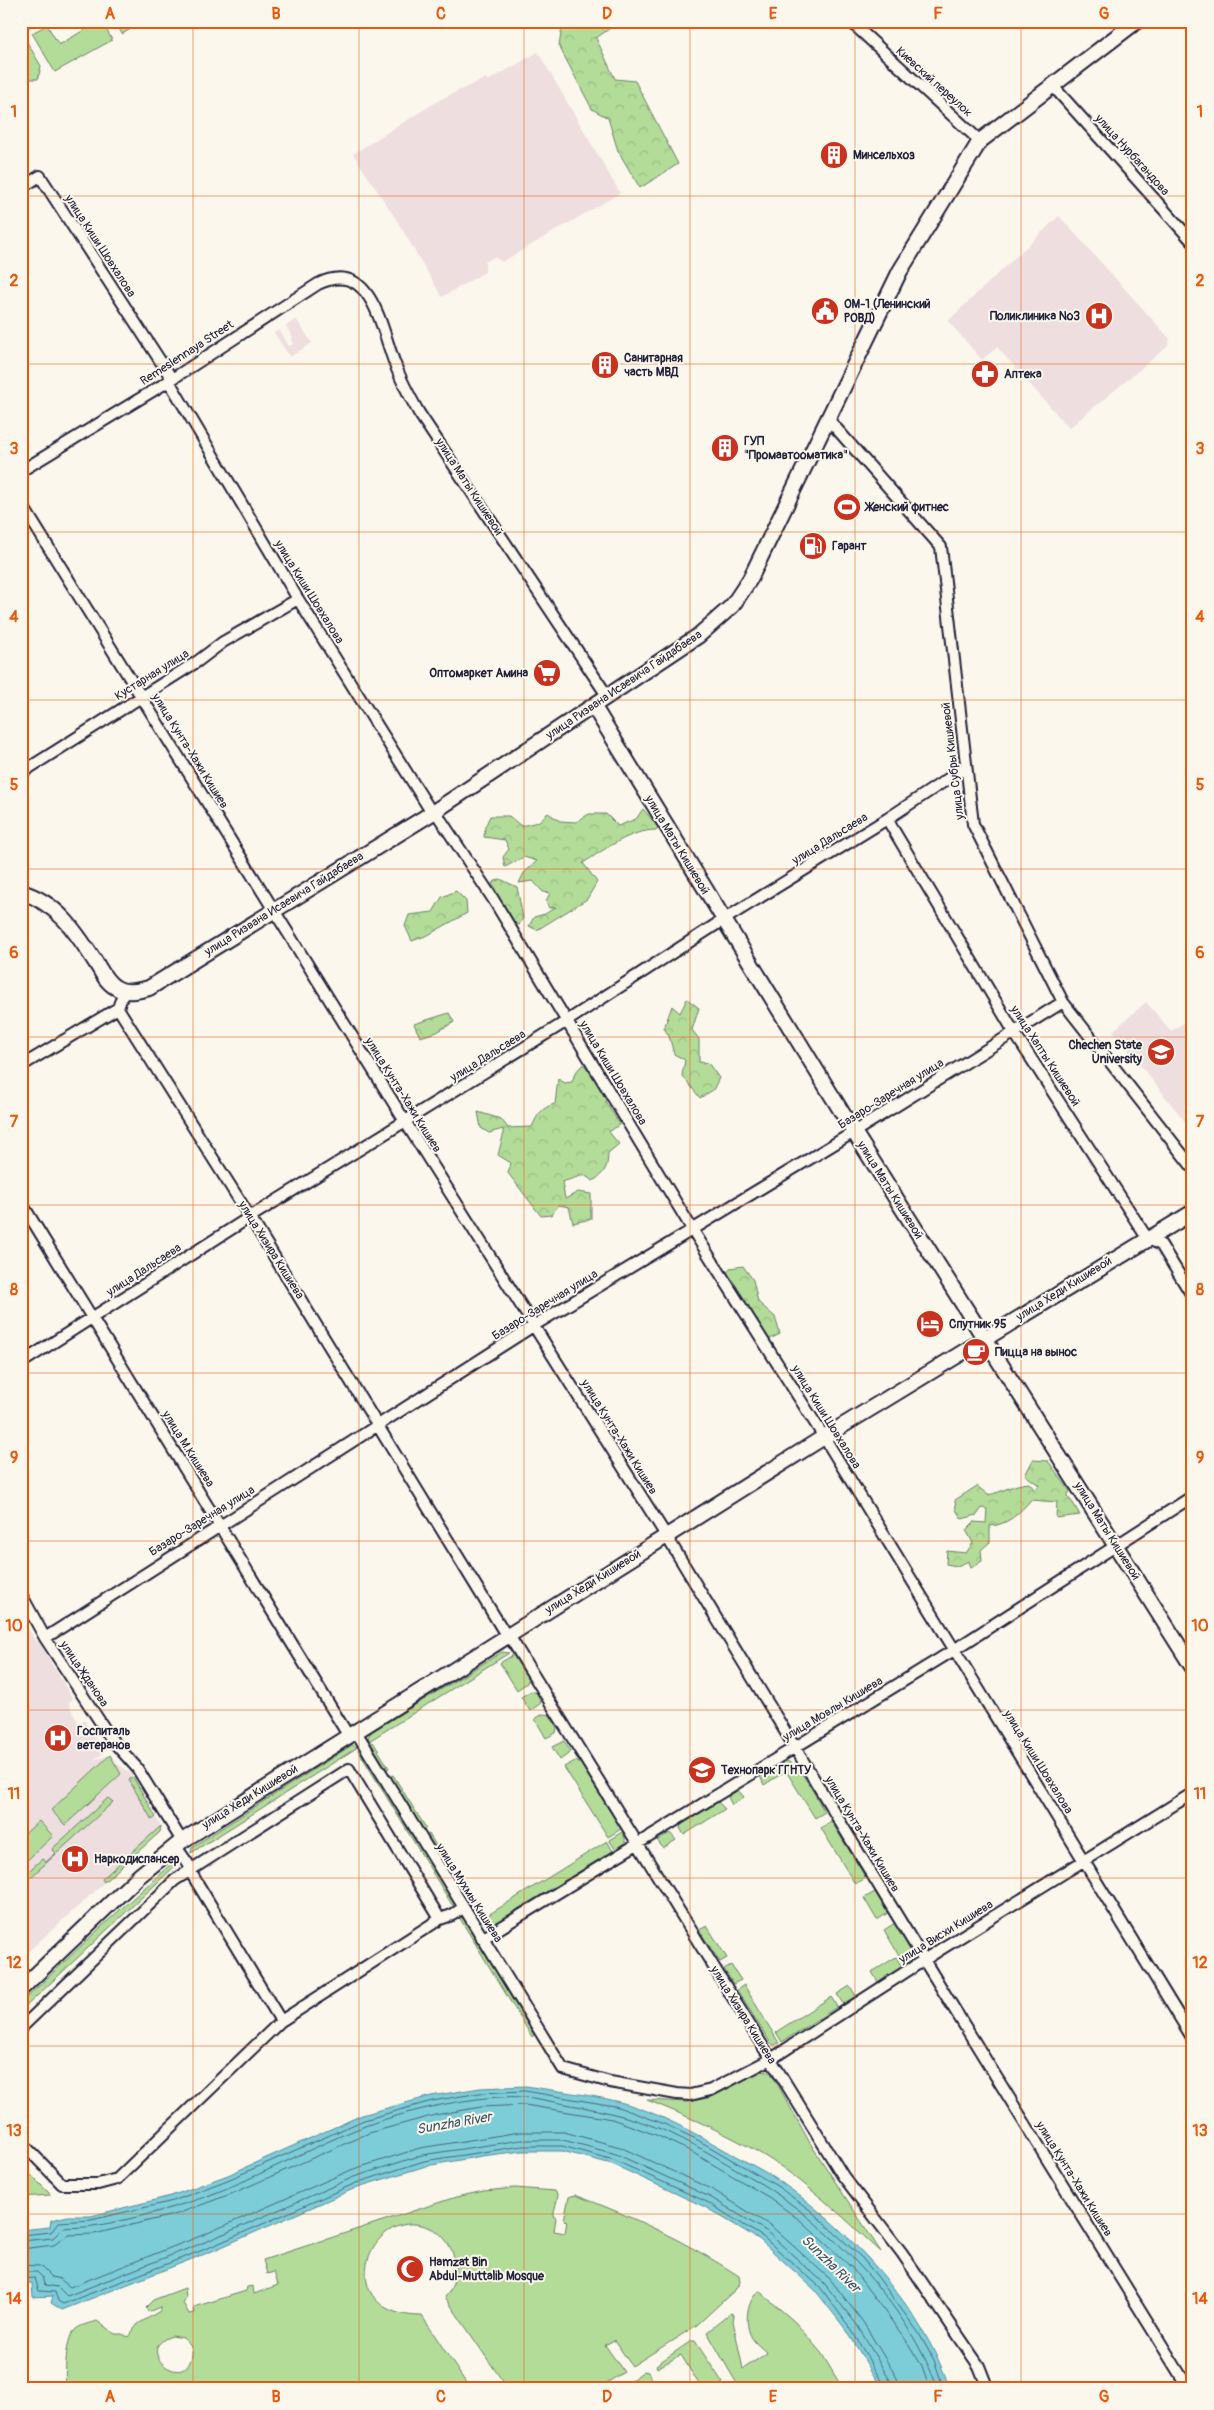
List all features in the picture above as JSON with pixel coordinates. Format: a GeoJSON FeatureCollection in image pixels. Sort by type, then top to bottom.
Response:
{"type":"FeatureCollection","features":[{"type":"Feature","properties":{"kind":"street","name":"Киевский переулок"},"geometry":{"type":"LineString","coordinates":[[850,21],[925,93],[980,141]]}},
{"type":"Feature","properties":{"kind":"street","name":"улица Ризвана Исаевича Гайдабаева"},"geometry":{"type":"LineString","coordinates":[[124,991],[137,992],[149,988],[433,812],[683,647],[732,606],[755,570],[900,270],[928,222],[980,141],[1137,21]]}},
{"type":"Feature","properties":{"kind":"street","name":"улица Нурбагандова"},"geometry":{"type":"LineString","coordinates":[[1052,85],[1193,242]]}},
{"type":"Feature","properties":{"kind":"street","name":"улица Киши Шовхалова"},"geometry":{"type":"LineString","coordinates":[[21,188],[40,176],[171,380],[298,598],[433,812],[493,899],[692,1229],[824,1437],[1193,2039]]}},
{"type":"Feature","properties":{"kind":"street","name":"Remeslennaya Street"},"geometry":{"type":"LineString","coordinates":[[21,471],[171,380],[328,279],[338,277],[349,279],[367,293]]}},
{"type":"Feature","properties":{"kind":"street","name":"улица Маты Кишиевой"},"geometry":{"type":"LineString","coordinates":[[367,293],[374,305],[399,376],[420,413],[608,697]]}},
{"type":"Feature","properties":{"kind":"street","name":"улица Субры Кишиевой"},"geometry":{"type":"LineString","coordinates":[[828,419],[941,547],[973,824],[1063,1002],[1193,1168]]}},
{"type":"Feature","properties":{"kind":"street","name":"улица Кунта-Хажи Кишиев"},"geometry":{"type":"LineString","coordinates":[[21,503],[406,1123],[667,1537],[924,1960],[1189,2389]]}},
{"type":"Feature","properties":{"kind":"street","name":"Кустарная улица"},"geometry":{"type":"LineString","coordinates":[[21,773],[198,661],[223,642],[298,598]]}},
{"type":"Feature","properties":{"kind":"street","name":"улица Маты Кишиевой"},"geometry":{"type":"LineString","coordinates":[[594,707],[854,1132],[1193,1668]]}},
{"type":"Feature","properties":{"kind":"street","name":"улица Дальсаева"},"geometry":{"type":"LineString","coordinates":[[21,1363],[93,1319],[250,1217],[406,1123],[723,920],[887,819],[966,767]]}},
{"type":"Feature","properties":{"kind":"street","name":"улица Хапты Кишиевой"},"geometry":{"type":"LineString","coordinates":[[887,819],[1014,1032],[1147,1238],[1161,1245],[1193,1297]]}},
{"type":"Feature","properties":{"kind":"street"},"geometry":{"type":"LineString","coordinates":[[21,892],[57,910],[74,930],[106,978],[114,987],[124,991],[118,1008],[21,1066]]}},
{"type":"Feature","properties":{"kind":"street","name":"Базаро-Заречная улица"},"geometry":{"type":"LineString","coordinates":[[45,1638],[534,1326],[854,1132],[1063,1002]]}},
{"type":"Feature","properties":{"kind":"street","name":"улица Хизира Кишиева"},"geometry":{"type":"LineString","coordinates":[[118,1008],[250,1217],[507,1635],[844,2176],[902,2253],[979,2366],[988,2389]]}},
{"type":"Feature","properties":{"kind":"street","name":"улица М.Кишиева"},"geometry":{"type":"LineString","coordinates":[[21,1202],[220,1525],[352,1733]]}},
{"type":"Feature","properties":{"kind":"street","name":"улица Хеди Кишиевой"},"geometry":{"type":"LineString","coordinates":[[21,1989],[178,1843],[824,1437],[1147,1238],[1193,1212]]}},
{"type":"Feature","properties":{"kind":"street","name":"улица Мовлы Кишиева"},"geometry":{"type":"LineString","coordinates":[[482,1939],[954,1650],[1193,1496]]}},
{"type":"Feature","properties":{"kind":"street","name":"улица Жданова"},"geometry":{"type":"LineString","coordinates":[[21,1594],[45,1638],[112,1740],[137,1768],[178,1843],[190,1870],[281,2021]]}},
{"type":"Feature","properties":{"kind":"street","name":"улица Мухмы Кишиева"},"geometry":{"type":"LineString","coordinates":[[352,1733],[563,2068]]}},
{"type":"Feature","properties":{"kind":"street"},"geometry":{"type":"LineString","coordinates":[[21,2028],[175,1880],[349,1769],[440,1919]]}},
{"type":"Feature","properties":{"kind":"street","name":"улица Висхи Кишиева"},"geometry":{"type":"LineString","coordinates":[[563,2068],[610,2082],[677,2094],[690,2095],[711,2090],[771,2059],[924,1960],[1193,1793]]}},
{"type":"Feature","properties":{"kind":"street"},"geometry":{"type":"LineString","coordinates":[[21,2142],[62,2184],[98,2184],[117,2179],[281,2021],[440,1919],[452,1915],[463,1908]]}},
{"type":"Feature","properties":{"kind":"shaded area"},"geometry":{"type":"Polygon","coordinates":[[[538,52],[620,193],[502,262],[494,257],[485,262],[485,272],[442,297],[396,219],[353,154],[441,99],[486,78],[488,81],[538,52]]]}},
{"type":"Feature","properties":{"kind":"shaded area"},"geometry":{"type":"Polygon","coordinates":[[[1059,216],[1170,339],[1168,346],[1069,428],[997,347],[982,360],[948,321],[1059,216]]]}},
{"type":"Feature","properties":{"kind":"shaded area"},"geometry":{"type":"Polygon","coordinates":[[[296,319],[312,343],[290,357],[274,333],[279,330],[289,346],[293,344],[291,340],[293,338],[286,326],[296,319]]]}},
{"type":"Feature","properties":{"kind":"shaded area","name":"Chechen State University"},"geometry":{"type":"Polygon","coordinates":[[[1146,1002],[1171,1031],[1193,1017],[1191,1129],[1113,1031],[1146,1002]]]}},
{"type":"Feature","properties":{"kind":"shaded area","name":"Наркодиспансер"},"geometry":{"type":"Polygon","coordinates":[[[21,1615],[73,1699],[69,1702],[73,1714],[79,1723],[84,1720],[104,1753],[93,1760],[110,1755],[117,1764],[131,1773],[161,1826],[160,1832],[21,1958],[21,1615]]]}},
{"type":"Feature","properties":{"kind":"green space"},"geometry":{"type":"Polygon","coordinates":[[[39,21],[21,32],[21,22],[39,21]]]}},
{"type":"Feature","properties":{"kind":"green space"},"geometry":{"type":"Polygon","coordinates":[[[102,21],[112,40],[55,72],[32,33],[47,25],[59,45],[102,21]]]}},
{"type":"Feature","properties":{"kind":"green space"},"geometry":{"type":"Polygon","coordinates":[[[115,21],[145,21],[122,34],[115,21]]]}},
{"type":"Feature","properties":{"kind":"green space"},"geometry":{"type":"Polygon","coordinates":[[[563,21],[609,21],[612,27],[596,38],[615,79],[635,81],[678,164],[640,188],[618,151],[608,118],[592,109],[559,46],[563,21]]]}},
{"type":"Feature","properties":{"kind":"green space"},"geometry":{"type":"Polygon","coordinates":[[[24,37],[41,66],[38,79],[31,79],[21,83],[21,39],[24,37]]]}},
{"type":"Feature","properties":{"kind":"green space"},"geometry":{"type":"Polygon","coordinates":[[[643,809],[658,827],[656,830],[637,833],[627,837],[583,863],[597,882],[587,899],[537,930],[529,926],[534,917],[545,914],[556,907],[549,908],[546,901],[550,893],[543,892],[533,881],[519,883],[524,873],[537,861],[524,857],[505,867],[503,857],[509,849],[505,840],[484,837],[485,827],[490,816],[509,816],[521,826],[538,822],[548,813],[560,821],[576,822],[589,814],[606,814],[618,826],[636,819],[643,809]]]}},
{"type":"Feature","properties":{"kind":"green space"},"geometry":{"type":"Polygon","coordinates":[[[500,879],[517,887],[523,918],[519,925],[514,924],[495,898],[496,891],[492,883],[500,879]]]}},
{"type":"Feature","properties":{"kind":"green space"},"geometry":{"type":"Polygon","coordinates":[[[456,891],[466,901],[467,913],[428,935],[412,941],[405,926],[409,915],[433,912],[442,897],[456,891]]]}},
{"type":"Feature","properties":{"kind":"green space"},"geometry":{"type":"Polygon","coordinates":[[[687,999],[699,1008],[692,1030],[699,1039],[699,1062],[708,1063],[719,1078],[713,1090],[700,1098],[682,1075],[685,1060],[674,1054],[669,1036],[664,1028],[672,1006],[680,1013],[687,999]]]}},
{"type":"Feature","properties":{"kind":"green space"},"geometry":{"type":"Polygon","coordinates":[[[449,1013],[454,1022],[437,1032],[420,1037],[414,1024],[449,1013]]]}},
{"type":"Feature","properties":{"kind":"green space"},"geometry":{"type":"Polygon","coordinates":[[[583,1064],[605,1088],[606,1103],[620,1124],[609,1132],[619,1144],[608,1153],[605,1169],[593,1181],[584,1175],[562,1182],[565,1199],[578,1192],[591,1194],[591,1219],[573,1223],[569,1207],[559,1205],[551,1215],[541,1216],[508,1173],[511,1163],[498,1155],[503,1129],[489,1133],[481,1128],[478,1112],[501,1119],[508,1128],[532,1127],[540,1112],[555,1104],[558,1079],[565,1083],[572,1082],[575,1073],[583,1064]]]}},
{"type":"Feature","properties":{"kind":"green space"},"geometry":{"type":"Polygon","coordinates":[[[743,1266],[753,1280],[758,1302],[775,1317],[780,1334],[766,1341],[732,1289],[733,1284],[725,1275],[731,1268],[743,1266]]]}},
{"type":"Feature","properties":{"kind":"green space"},"geometry":{"type":"Polygon","coordinates":[[[1033,1460],[1048,1461],[1070,1491],[1067,1496],[1080,1515],[1056,1518],[1057,1502],[1031,1500],[1018,1514],[1008,1521],[990,1526],[990,1542],[981,1550],[982,1561],[971,1568],[969,1561],[957,1566],[946,1564],[947,1551],[966,1553],[973,1543],[966,1530],[974,1522],[986,1523],[987,1509],[982,1508],[977,1515],[962,1519],[956,1510],[955,1500],[977,1486],[988,1495],[1029,1483],[1035,1490],[1039,1485],[1025,1475],[1033,1460]]]}},
{"type":"Feature","properties":{"kind":"green space"},"geometry":{"type":"Polygon","coordinates":[[[502,1652],[509,1653],[369,1741],[368,1737],[371,1732],[502,1652]]]}},
{"type":"Feature","properties":{"kind":"green space"},"geometry":{"type":"Polygon","coordinates":[[[513,1655],[528,1679],[527,1683],[517,1690],[500,1663],[513,1655]]]}},
{"type":"Feature","properties":{"kind":"green space"},"geometry":{"type":"Polygon","coordinates":[[[531,1691],[537,1693],[541,1703],[530,1711],[521,1697],[531,1691]]]}},
{"type":"Feature","properties":{"kind":"green space"},"geometry":{"type":"Polygon","coordinates":[[[543,1714],[550,1715],[557,1728],[556,1733],[546,1738],[535,1719],[543,1714]]]}},
{"type":"Feature","properties":{"kind":"green space"},"geometry":{"type":"Polygon","coordinates":[[[564,1741],[571,1752],[560,1760],[552,1747],[564,1741]]]}},
{"type":"Feature","properties":{"kind":"green space"},"geometry":{"type":"Polygon","coordinates":[[[373,1742],[389,1768],[386,1770],[370,1744],[373,1742]]]}},
{"type":"Feature","properties":{"kind":"green space"},"geometry":{"type":"Polygon","coordinates":[[[352,1745],[358,1747],[191,1853],[192,1847],[352,1745]]]}},
{"type":"Feature","properties":{"kind":"green space"},"geometry":{"type":"Polygon","coordinates":[[[360,1749],[454,1903],[454,1908],[358,1750],[360,1749]]]}},
{"type":"Feature","properties":{"kind":"green space"},"geometry":{"type":"Polygon","coordinates":[[[110,1755],[121,1774],[65,1825],[51,1810],[110,1755]]]}},
{"type":"Feature","properties":{"kind":"green space"},"geometry":{"type":"Polygon","coordinates":[[[575,1761],[580,1763],[621,1829],[608,1837],[564,1767],[575,1761]]]}},
{"type":"Feature","properties":{"kind":"green space"},"geometry":{"type":"Polygon","coordinates":[[[785,1761],[791,1763],[802,1774],[825,1812],[815,1818],[781,1763],[785,1761]]]}},
{"type":"Feature","properties":{"kind":"green space"},"geometry":{"type":"Polygon","coordinates":[[[777,1765],[783,1773],[764,1785],[760,1776],[777,1765]]]}},
{"type":"Feature","properties":{"kind":"green space"},"geometry":{"type":"Polygon","coordinates":[[[393,1775],[426,1828],[423,1830],[390,1777],[393,1775]]]}},
{"type":"Feature","properties":{"kind":"green space"},"geometry":{"type":"Polygon","coordinates":[[[133,1777],[156,1817],[152,1820],[129,1780],[133,1777]]]}},
{"type":"Feature","properties":{"kind":"green space"},"geometry":{"type":"Polygon","coordinates":[[[738,1790],[744,1797],[732,1805],[728,1797],[738,1790]]]}},
{"type":"Feature","properties":{"kind":"green space"},"geometry":{"type":"Polygon","coordinates":[[[108,1798],[113,1802],[21,1886],[21,1878],[42,1859],[46,1862],[56,1853],[52,1849],[108,1798]]]}},
{"type":"Feature","properties":{"kind":"green space"},"geometry":{"type":"Polygon","coordinates":[[[718,1802],[725,1809],[684,1835],[680,1828],[681,1825],[718,1802]]]}},
{"type":"Feature","properties":{"kind":"green space"},"geometry":{"type":"Polygon","coordinates":[[[39,1821],[53,1836],[21,1866],[21,1837],[39,1821]]]}},
{"type":"Feature","properties":{"kind":"green space"},"geometry":{"type":"Polygon","coordinates":[[[831,1821],[866,1878],[855,1884],[821,1828],[831,1821]]]}},
{"type":"Feature","properties":{"kind":"green space"},"geometry":{"type":"Polygon","coordinates":[[[161,1826],[160,1832],[104,1882],[102,1879],[161,1826]]]}},
{"type":"Feature","properties":{"kind":"green space"},"geometry":{"type":"Polygon","coordinates":[[[622,1832],[625,1843],[616,1850],[609,1840],[622,1832]]]}},
{"type":"Feature","properties":{"kind":"green space"},"geometry":{"type":"Polygon","coordinates":[[[670,1833],[676,1840],[663,1848],[657,1840],[670,1833]]]}},
{"type":"Feature","properties":{"kind":"green space"},"geometry":{"type":"Polygon","coordinates":[[[429,1834],[461,1887],[459,1888],[427,1835],[429,1834]]]}},
{"type":"Feature","properties":{"kind":"green space"},"geometry":{"type":"Polygon","coordinates":[[[607,1841],[613,1851],[497,1922],[486,1924],[480,1920],[607,1841]]]}},
{"type":"Feature","properties":{"kind":"green space"},"geometry":{"type":"Polygon","coordinates":[[[171,1864],[175,1866],[21,2011],[21,2003],[171,1864]]]}},
{"type":"Feature","properties":{"kind":"green space"},"geometry":{"type":"Polygon","coordinates":[[[875,1892],[888,1913],[877,1920],[864,1898],[875,1892]]]}},
{"type":"Feature","properties":{"kind":"green space"},"geometry":{"type":"Polygon","coordinates":[[[459,1917],[463,1918],[534,2035],[532,2037],[459,1917]]]}},
{"type":"Feature","properties":{"kind":"green space"},"geometry":{"type":"Polygon","coordinates":[[[895,1923],[912,1952],[910,1961],[905,1965],[884,1930],[895,1923]]]}},
{"type":"Feature","properties":{"kind":"green space"},"geometry":{"type":"Polygon","coordinates":[[[707,1926],[727,1958],[720,1962],[699,1930],[707,1926]]]}},
{"type":"Feature","properties":{"kind":"green space"},"geometry":{"type":"Polygon","coordinates":[[[896,1957],[902,1967],[878,1982],[872,1972],[896,1957]]]}},
{"type":"Feature","properties":{"kind":"green space"},"geometry":{"type":"Polygon","coordinates":[[[731,1965],[741,1980],[733,1984],[724,1969],[731,1965]]]}},
{"type":"Feature","properties":{"kind":"green space"},"geometry":{"type":"Polygon","coordinates":[[[744,1985],[779,2043],[774,2045],[770,2042],[737,1990],[744,1985]]]}},
{"type":"Feature","properties":{"kind":"green space"},"geometry":{"type":"Polygon","coordinates":[[[850,1986],[856,1996],[843,2004],[837,1994],[850,1986]]]}},
{"type":"Feature","properties":{"kind":"green space"},"geometry":{"type":"Polygon","coordinates":[[[831,1997],[837,2007],[782,2042],[776,2032],[831,1997]]]}},
{"type":"Feature","properties":{"kind":"green space"},"geometry":{"type":"Polygon","coordinates":[[[758,2071],[770,2072],[773,2076],[810,2143],[881,2252],[814,2192],[768,2158],[708,2126],[647,2100],[687,2102],[712,2097],[758,2071]]]}},
{"type":"Feature","properties":{"kind":"green space"},"geometry":{"type":"Polygon","coordinates":[[[21,2165],[51,2195],[21,2197],[21,2165]]]}},
{"type":"Feature","properties":{"kind":"green space"},"geometry":{"type":"Polygon","coordinates":[[[515,2188],[555,2191],[558,2196],[553,2216],[556,2218],[554,2231],[565,2233],[567,2221],[564,2220],[569,2197],[575,2195],[638,2221],[679,2241],[739,2276],[740,2282],[736,2289],[697,2325],[632,2366],[614,2340],[605,2345],[624,2372],[597,2389],[508,2389],[445,2297],[453,2282],[455,2271],[453,2254],[449,2245],[433,2229],[406,2224],[388,2231],[375,2245],[367,2263],[367,2282],[375,2299],[393,2311],[422,2316],[470,2389],[65,2389],[66,2358],[69,2341],[75,2330],[85,2324],[97,2321],[115,2334],[122,2334],[128,2337],[138,2324],[160,2311],[160,2307],[148,2312],[146,2307],[153,2300],[185,2288],[186,2298],[183,2303],[189,2314],[195,2313],[194,2307],[246,2291],[247,2287],[253,2286],[254,2294],[278,2285],[274,2272],[267,2274],[263,2260],[456,2197],[484,2191],[515,2188]],[[172,2336],[161,2342],[157,2350],[158,2358],[172,2370],[180,2370],[188,2366],[192,2355],[190,2346],[183,2338],[172,2336]]]}},
{"type":"Feature","properties":{"kind":"green space"},"geometry":{"type":"Polygon","coordinates":[[[759,2291],[795,2322],[822,2354],[843,2389],[740,2389],[707,2332],[731,2313],[734,2315],[733,2321],[743,2369],[767,2353],[752,2339],[747,2318],[749,2306],[759,2291]]]}},
{"type":"Feature","properties":{"kind":"green space"},"geometry":{"type":"Polygon","coordinates":[[[691,2341],[695,2341],[723,2383],[713,2389],[702,2389],[681,2355],[657,2368],[656,2365],[691,2341]]]}},
{"type":"Feature","properties":{"kind":"green space"},"geometry":{"type":"Polygon","coordinates":[[[644,2371],[648,2372],[656,2385],[650,2389],[619,2389],[644,2371]]]}},
{"type":"Feature","properties":{"kind":"water","name":"Sunzha River"},"geometry":{"type":"Polygon","coordinates":[[[526,2086],[582,2094],[616,2101],[644,2110],[671,2121],[782,2183],[834,2224],[882,2274],[922,2329],[938,2359],[950,2389],[882,2389],[847,2331],[815,2290],[760,2240],[705,2207],[612,2164],[562,2151],[522,2151],[482,2156],[426,2166],[358,2187],[210,2252],[62,2310],[51,2303],[53,2296],[33,2297],[32,2283],[21,2284],[21,2230],[50,2227],[51,2220],[68,2216],[91,2216],[171,2196],[228,2175],[362,2115],[431,2096],[480,2088],[526,2086]]]}},
{"type":"Feature","properties":{"kind":"place","name":"Минсельхоз"},"geometry":{"type":"Point","coordinates":[834,155]}},
{"type":"Feature","properties":{"kind":"place","name":"ОМ-1 (Ленинский РОВД)"},"geometry":{"type":"Point","coordinates":[825,311]}},
{"type":"Feature","properties":{"kind":"place","name":"Поликлиника №3"},"geometry":{"type":"Point","coordinates":[1099,316]}},
{"type":"Feature","properties":{"kind":"place","name":"Санитарная часть МВД"},"geometry":{"type":"Point","coordinates":[605,365]}},
{"type":"Feature","properties":{"kind":"place","name":"Аптека"},"geometry":{"type":"Point","coordinates":[985,374]}},
{"type":"Feature","properties":{"kind":"place","name":"ГУП \"Промавтооматика\""},"geometry":{"type":"Point","coordinates":[725,448]}},
{"type":"Feature","properties":{"kind":"place","name":"Женский фитнес"},"geometry":{"type":"Point","coordinates":[847,507]}},
{"type":"Feature","properties":{"kind":"place","name":"Гарант"},"geometry":{"type":"Point","coordinates":[813,546]}},
{"type":"Feature","properties":{"kind":"place","name":"Оптомаркет Амина"},"geometry":{"type":"Point","coordinates":[547,673]}},
{"type":"Feature","properties":{"kind":"place","name":"Chechen State University"},"geometry":{"type":"Point","coordinates":[1161,1052]}},
{"type":"Feature","properties":{"kind":"place","name":"Спутник 95"},"geometry":{"type":"Point","coordinates":[930,1324]}},
{"type":"Feature","properties":{"kind":"place","name":"Пицца на вынос"},"geometry":{"type":"Point","coordinates":[976,1352]}},
{"type":"Feature","properties":{"kind":"place","name":"Госпиталь ветеранов"},"geometry":{"type":"Point","coordinates":[58,1738]}},
{"type":"Feature","properties":{"kind":"place","name":"Технопарк ГГНТУ"},"geometry":{"type":"Point","coordinates":[702,1770]}},
{"type":"Feature","properties":{"kind":"place","name":"Наркодиспансер"},"geometry":{"type":"Point","coordinates":[75,1859]}},
{"type":"Feature","properties":{"kind":"place","name":"Hamzat Bin Abdul-Muttalib Mosque"},"geometry":{"type":"Point","coordinates":[410,2269]}}]}
